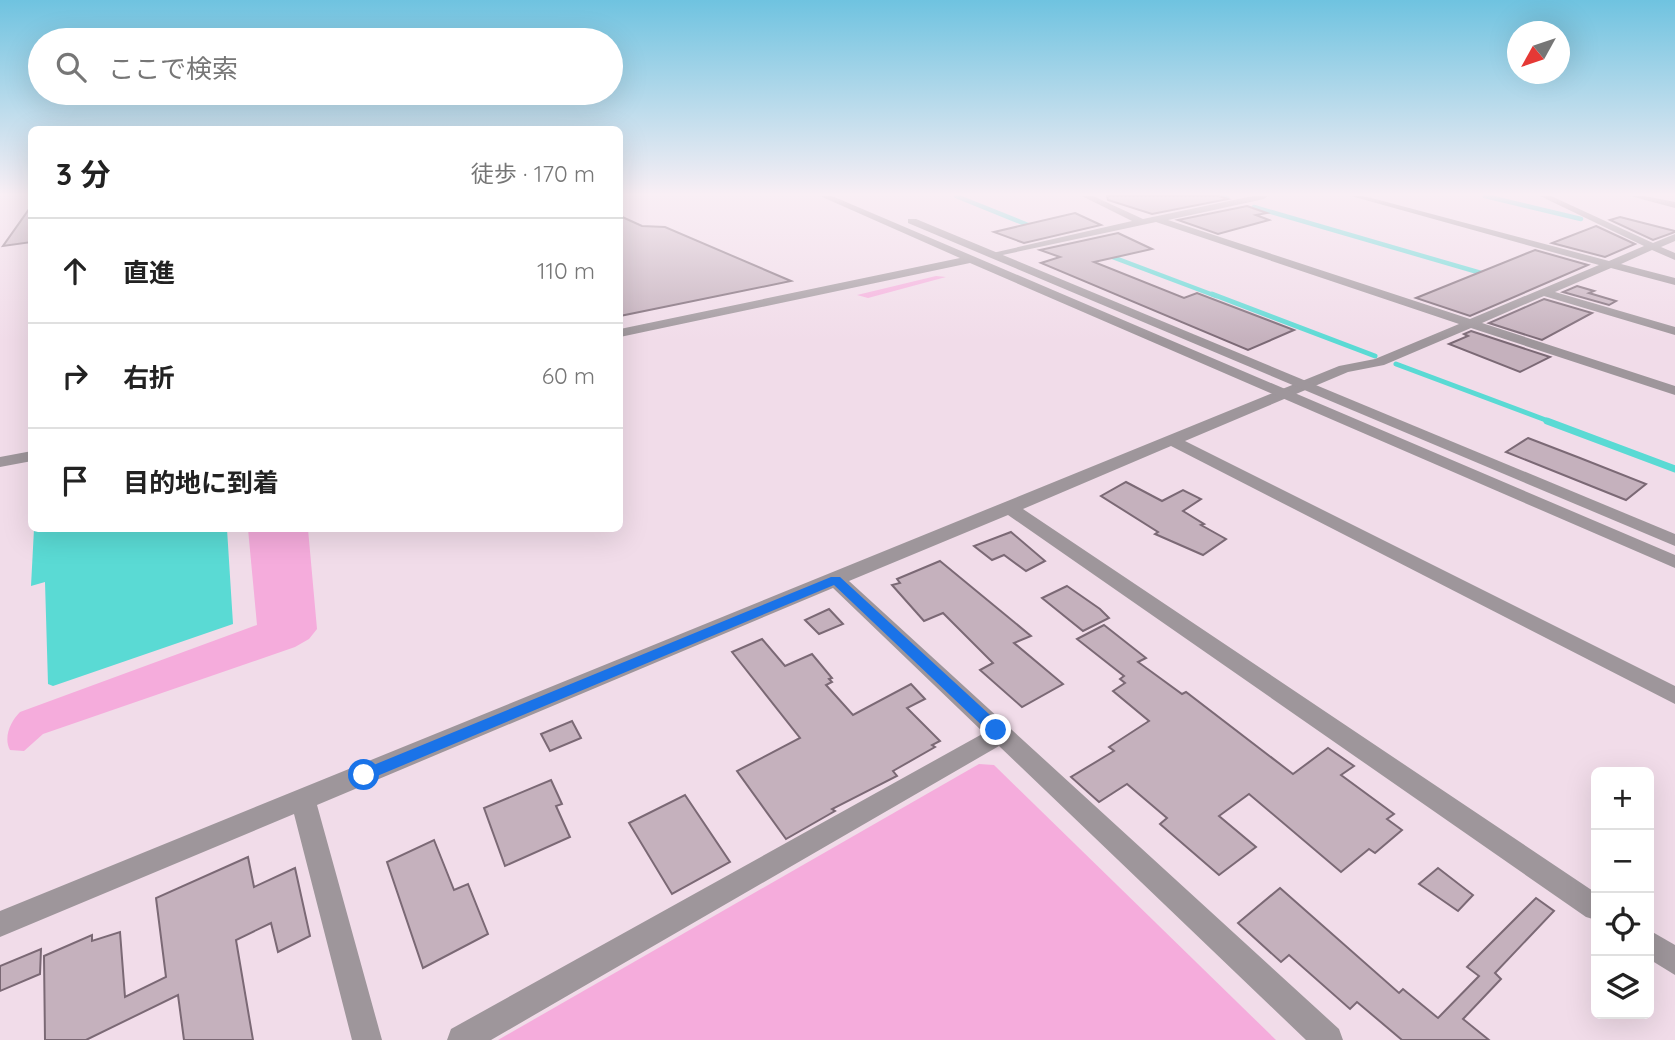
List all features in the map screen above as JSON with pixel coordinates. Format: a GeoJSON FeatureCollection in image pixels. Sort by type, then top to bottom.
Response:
{"type":"FeatureCollection","features":[{"type":"Feature","properties":{"kind":"street"},"geometry":{"type":"LineString","coordinates":[[937,245],[1675,562]]}},
{"type":"Feature","properties":{"kind":"street"},"geometry":{"type":"LineString","coordinates":[[970,245],[1675,541]]}},
{"type":"Feature","properties":{"kind":"street"},"geometry":{"type":"LineString","coordinates":[[623,332],[1037,245]]}},
{"type":"Feature","properties":{"kind":"street"},"geometry":{"type":"LineString","coordinates":[[1233,245],[1675,391]]}},
{"type":"Feature","properties":{"kind":"street"},"geometry":{"type":"LineString","coordinates":[[1537,245],[1675,282]]}},
{"type":"Feature","properties":{"kind":"street"},"geometry":{"type":"LineString","coordinates":[[1650,245],[1675,257]]}},
{"type":"Feature","properties":{"kind":"street"},"geometry":{"type":"LineString","coordinates":[[0,924],[1287,395],[1344,369],[1379,362],[1657,245]]}},
{"type":"Feature","properties":{"kind":"street"},"geometry":{"type":"LineString","coordinates":[[1542,292],[1675,331]]}},
{"type":"Feature","properties":{"kind":"street"},"geometry":{"type":"LineString","coordinates":[[1173,441],[1675,696]]}},
{"type":"Feature","properties":{"kind":"street"},"geometry":{"type":"LineString","coordinates":[[0,463],[28,457]]}},
{"type":"Feature","properties":{"kind":"street"},"geometry":{"type":"LineString","coordinates":[[1010,508],[1591,905]]}},
{"type":"Feature","properties":{"kind":"street"},"geometry":{"type":"LineString","coordinates":[[836,580],[1328,1040]]}},
{"type":"Feature","properties":{"kind":"street"},"geometry":{"type":"LineString","coordinates":[[462,1040],[1000,734]]}},
{"type":"Feature","properties":{"kind":"street"},"geometry":{"type":"LineString","coordinates":[[303,800],[368,1040]]}},
{"type":"Feature","properties":{"kind":"street"},"geometry":{"type":"LineString","coordinates":[[1654,946],[1675,961]]}},
{"type":"Feature","properties":{"kind":"shaded area"},"geometry":{"type":"Polygon","coordinates":[[[936,276],[946,277],[868,298],[857,295],[936,276]]]}},
{"type":"Feature","properties":{"kind":"shaded area"},"geometry":{"type":"Polygon","coordinates":[[[34,532],[227,532],[233,624],[53,686],[48,684],[45,582],[31,586],[34,532]]]}},
{"type":"Feature","properties":{"kind":"shaded area"},"geometry":{"type":"Polygon","coordinates":[[[248,532],[308,532],[317,629],[309,639],[295,647],[43,734],[24,751],[10,750],[7,740],[9,730],[20,712],[257,625],[248,532]]]}},
{"type":"Feature","properties":{"kind":"shaded area"},"geometry":{"type":"Polygon","coordinates":[[[979,764],[994,765],[1276,1040],[498,1040],[979,764]]]}},
{"type":"Feature","properties":{"kind":"building"},"geometry":{"type":"Polygon","coordinates":[[[623,245],[706,245],[791,281],[623,315],[623,245]]]}},
{"type":"Feature","properties":{"kind":"building"},"geometry":{"type":"Polygon","coordinates":[[[1065,245],[1143,245],[1152,249],[1094,262],[1184,298],[1197,293],[1294,330],[1248,350],[1041,263],[1060,257],[1040,250],[1065,245]]]}},
{"type":"Feature","properties":{"kind":"building"},"geometry":{"type":"Polygon","coordinates":[[[1558,245],[1634,245],[1605,257],[1558,245]]]}},
{"type":"Feature","properties":{"kind":"building"},"geometry":{"type":"Polygon","coordinates":[[[1535,250],[1588,265],[1470,316],[1416,298],[1535,250]]]}},
{"type":"Feature","properties":{"kind":"building"},"geometry":{"type":"Polygon","coordinates":[[[1577,286],[1594,291],[1589,293],[1616,301],[1609,305],[1563,292],[1577,286]]]}},
{"type":"Feature","properties":{"kind":"building"},"geometry":{"type":"Polygon","coordinates":[[[1544,299],[1592,313],[1542,340],[1489,323],[1544,299]]]}},
{"type":"Feature","properties":{"kind":"building"},"geometry":{"type":"Polygon","coordinates":[[[1471,331],[1550,357],[1520,372],[1449,344],[1468,336],[1464,334],[1471,331]]]}},
{"type":"Feature","properties":{"kind":"building"},"geometry":{"type":"Polygon","coordinates":[[[1528,438],[1646,484],[1626,500],[1506,452],[1528,438]]]}},
{"type":"Feature","properties":{"kind":"building"},"geometry":{"type":"Polygon","coordinates":[[[1126,482],[1162,501],[1183,490],[1201,499],[1183,511],[1226,539],[1203,555],[1155,534],[1158,532],[1101,496],[1126,482]]]}},
{"type":"Feature","properties":{"kind":"building"},"geometry":{"type":"Polygon","coordinates":[[[1011,532],[1045,561],[1026,571],[1004,555],[992,560],[974,546],[1011,532]]]}},
{"type":"Feature","properties":{"kind":"building"},"geometry":{"type":"Polygon","coordinates":[[[940,561],[1031,636],[1014,643],[1063,684],[1022,707],[980,670],[993,663],[943,613],[924,621],[892,585],[900,583],[897,579],[940,561]]]}},
{"type":"Feature","properties":{"kind":"building"},"geometry":{"type":"Polygon","coordinates":[[[1067,586],[1109,618],[1083,631],[1042,598],[1067,586]]]}},
{"type":"Feature","properties":{"kind":"building"},"geometry":{"type":"Polygon","coordinates":[[[829,609],[843,624],[819,634],[805,620],[829,609]]]}},
{"type":"Feature","properties":{"kind":"building"},"geometry":{"type":"Polygon","coordinates":[[[1104,625],[1146,658],[1138,662],[1182,694],[1186,692],[1293,774],[1328,748],[1354,766],[1341,775],[1394,814],[1387,819],[1402,830],[1375,853],[1369,849],[1341,872],[1249,794],[1219,816],[1256,847],[1219,875],[1160,824],[1167,818],[1127,784],[1099,802],[1071,777],[1114,751],[1109,747],[1149,721],[1113,691],[1125,683],[1120,679],[1124,676],[1077,639],[1104,625]]]}},
{"type":"Feature","properties":{"kind":"building"},"geometry":{"type":"Polygon","coordinates":[[[762,639],[785,666],[812,654],[832,678],[829,679],[832,682],[826,685],[853,715],[911,684],[925,699],[907,708],[940,741],[932,745],[935,747],[893,771],[897,776],[832,809],[835,811],[786,839],[737,771],[800,738],[732,652],[762,639]]]}},
{"type":"Feature","properties":{"kind":"building"},"geometry":{"type":"Polygon","coordinates":[[[572,721],[581,738],[550,751],[541,734],[572,721]]]}},
{"type":"Feature","properties":{"kind":"building"},"geometry":{"type":"Polygon","coordinates":[[[551,780],[562,804],[556,806],[570,837],[505,866],[484,808],[551,780]]]}},
{"type":"Feature","properties":{"kind":"building"},"geometry":{"type":"Polygon","coordinates":[[[685,795],[730,862],[672,894],[629,823],[685,795]]]}},
{"type":"Feature","properties":{"kind":"building"},"geometry":{"type":"Polygon","coordinates":[[[434,840],[454,890],[468,884],[488,934],[423,968],[387,862],[434,840]]]}},
{"type":"Feature","properties":{"kind":"building"},"geometry":{"type":"Polygon","coordinates":[[[248,857],[254,887],[295,868],[310,936],[278,952],[271,923],[236,940],[253,1040],[184,1040],[178,995],[86,1040],[45,1040],[44,956],[92,935],[92,941],[120,932],[125,997],[166,977],[156,898],[248,857]]]}},
{"type":"Feature","properties":{"kind":"building"},"geometry":{"type":"Polygon","coordinates":[[[1438,868],[1473,895],[1458,911],[1419,884],[1438,868]]]}},
{"type":"Feature","properties":{"kind":"building"},"geometry":{"type":"Polygon","coordinates":[[[1280,888],[1399,993],[1403,989],[1438,1018],[1479,976],[1467,967],[1536,898],[1554,911],[1495,973],[1501,979],[1463,1019],[1489,1040],[1402,1040],[1357,1002],[1350,1009],[1289,955],[1281,962],[1238,923],[1280,888]]]}},
{"type":"Feature","properties":{"kind":"building"},"geometry":{"type":"Polygon","coordinates":[[[41,949],[40,974],[0,991],[0,966],[41,949]]]}},
{"type":"Feature","properties":{"kind":"waterway"},"geometry":{"type":"LineString","coordinates":[[1383,245],[1488,275]]}},
{"type":"Feature","properties":{"kind":"waterway"},"geometry":{"type":"LineString","coordinates":[[1107,255],[1216,296]]}},
{"type":"Feature","properties":{"kind":"waterway"},"geometry":{"type":"LineString","coordinates":[[1212,294],[1375,356]]}},
{"type":"Feature","properties":{"kind":"waterway"},"geometry":{"type":"LineString","coordinates":[[1396,364],[1551,422]]}},
{"type":"Feature","properties":{"kind":"waterway"},"geometry":{"type":"LineString","coordinates":[[1547,421],[1675,469]]}},
{"type":"Feature","properties":{"kind":"route"},"geometry":{"type":"LineString","coordinates":[[364,775],[836,580],[996,730]]}}]}
